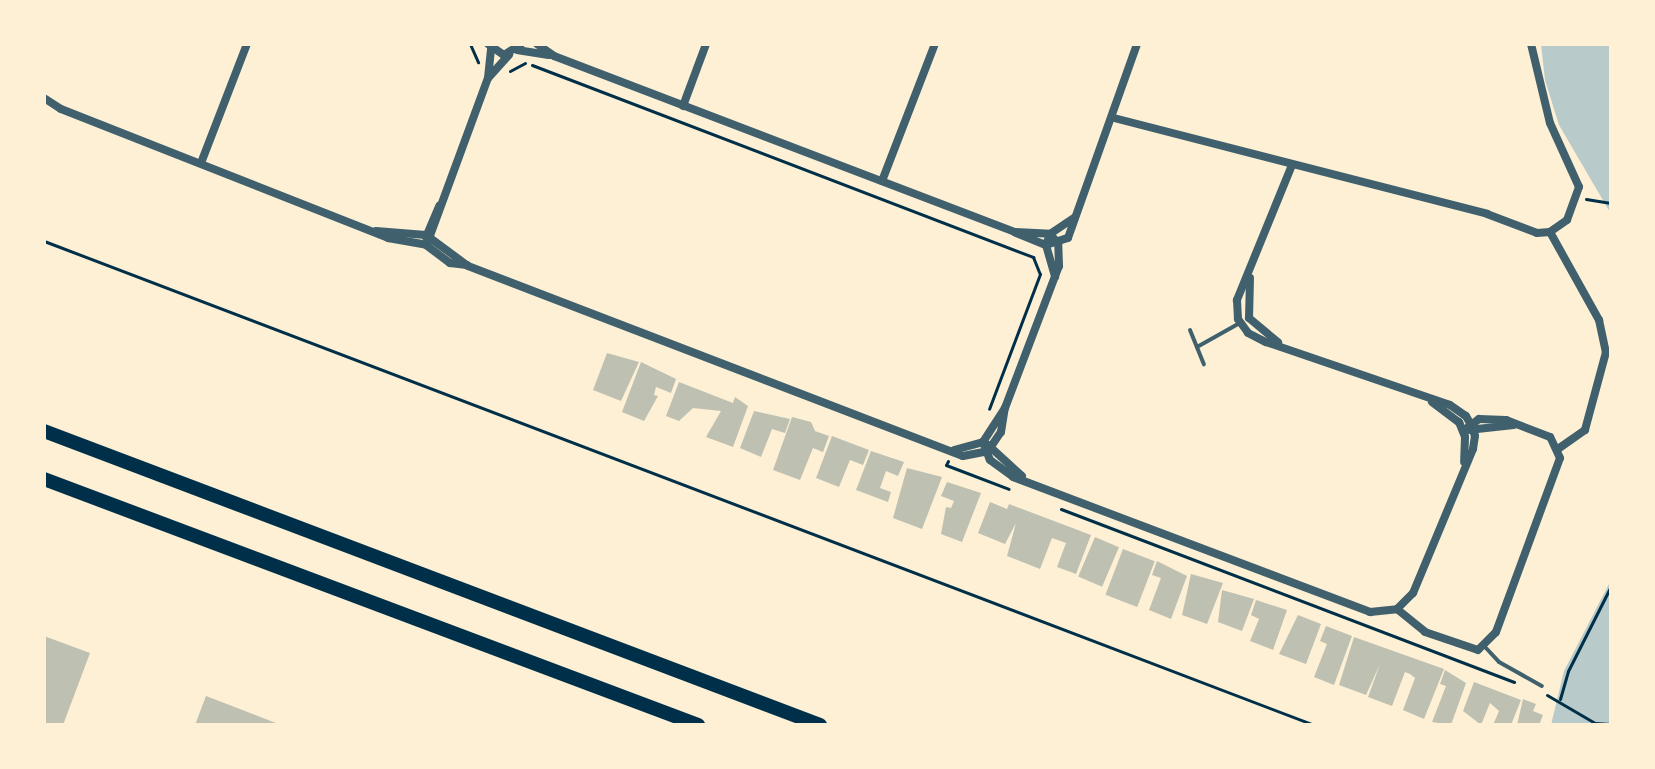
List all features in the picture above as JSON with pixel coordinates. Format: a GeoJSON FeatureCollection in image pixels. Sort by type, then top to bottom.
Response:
{"type":"FeatureCollection","features":[{"type":"Feature","properties":{"kind":"highway"},"geometry":{"type":"LineString","coordinates":[[44,431],[820,725]]}},
{"type":"Feature","properties":{"kind":"highway"},"geometry":{"type":"LineString","coordinates":[[44,479],[698,725]]}},
{"type":"Feature","properties":{"kind":"street"},"geometry":{"type":"LineString","coordinates":[[201,163],[247,44]]}},
{"type":"Feature","properties":{"kind":"street"},"geometry":{"type":"LineString","coordinates":[[537,44],[554,56]]}},
{"type":"Feature","properties":{"kind":"street"},"geometry":{"type":"LineString","coordinates":[[683,106],[706,44]]}},
{"type":"Feature","properties":{"kind":"street"},"geometry":{"type":"LineString","coordinates":[[882,181],[935,44]]}},
{"type":"Feature","properties":{"kind":"street"},"geometry":{"type":"LineString","coordinates":[[428,239],[492,68],[490,46],[554,56],[1046,245],[1058,243],[1068,238],[1114,118],[1137,44]]}},
{"type":"Feature","properties":{"kind":"street"},"geometry":{"type":"LineString","coordinates":[[1114,118],[1487,214],[1537,233],[1550,232],[1567,220],[1579,198],[1577,178],[1550,123],[1531,44]]}},
{"type":"Feature","properties":{"kind":"street"},"geometry":{"type":"LineString","coordinates":[[492,68],[516,50]]}},
{"type":"Feature","properties":{"kind":"street"},"geometry":{"type":"LineString","coordinates":[[44,98],[61,109]]}},
{"type":"Feature","properties":{"kind":"street"},"geometry":{"type":"LineString","coordinates":[[44,105],[201,163],[399,242],[428,239]]}},
{"type":"Feature","properties":{"kind":"street"},"geometry":{"type":"LineString","coordinates":[[1292,165],[1251,274],[1237,300],[1240,323],[1255,337],[1284,345],[1428,400],[1470,428],[1515,425],[1550,437],[1559,448],[1555,477],[1486,648],[1463,647],[1425,632],[1397,609]]}},
{"type":"Feature","properties":{"kind":"street"},"geometry":{"type":"LineString","coordinates":[[1055,277],[1046,245],[1050,234],[1075,217]]}},
{"type":"Feature","properties":{"kind":"street"},"geometry":{"type":"LineString","coordinates":[[987,448],[1055,277],[1058,243],[1050,234],[1015,232]]}},
{"type":"Feature","properties":{"kind":"street"},"geometry":{"type":"LineString","coordinates":[[1550,232],[1599,320],[1606,352],[1585,430],[1559,448]]}},
{"type":"Feature","properties":{"kind":"street"},"geometry":{"type":"LineString","coordinates":[[428,239],[450,263],[468,266],[951,451],[987,448],[1026,479],[1370,612],[1397,609],[1407,602],[1421,576],[1464,463],[1470,428]]}},
{"type":"Feature","properties":{"kind":"street"},"geometry":{"type":"LineString","coordinates":[[1251,274],[1249,318],[1284,345]]}},
{"type":"Feature","properties":{"kind":"lane"},"geometry":{"type":"LineString","coordinates":[[1197,347],[1249,318]]}},
{"type":"Feature","properties":{"kind":"lane"},"geometry":{"type":"LineString","coordinates":[[1190,330],[1204,364]]}},
{"type":"Feature","properties":{"kind":"lane"},"geometry":{"type":"LineString","coordinates":[[1486,648],[1499,662],[1542,686]]}},
{"type":"Feature","properties":{"kind":"path"},"geometry":{"type":"LineString","coordinates":[[470,44],[478,63],[507,73],[526,63],[1033,257],[1040,274],[986,418]]}},
{"type":"Feature","properties":{"kind":"path"},"geometry":{"type":"LineString","coordinates":[[1579,198],[1611,203]]}},
{"type":"Feature","properties":{"kind":"path"},"geometry":{"type":"LineString","coordinates":[[44,241],[1314,725]]}},
{"type":"Feature","properties":{"kind":"path"},"geometry":{"type":"LineString","coordinates":[[951,451],[946,465],[1018,493]]}},
{"type":"Feature","properties":{"kind":"path"},"geometry":{"type":"LineString","coordinates":[[1047,504],[1518,684]]}},
{"type":"Feature","properties":{"kind":"path"},"geometry":{"type":"LineString","coordinates":[[1560,700],[1568,671],[1611,586]]}},
{"type":"Feature","properties":{"kind":"path"},"geometry":{"type":"LineString","coordinates":[[1546,694],[1595,723],[1611,724]]}},
{"type":"Feature","properties":{"kind":"shaded area"},"geometry":{"type":"Polygon","coordinates":[[[1541,44],[1611,44],[1611,214],[1559,125],[1545,80],[1541,44]]]}},
{"type":"Feature","properties":{"kind":"shaded area"},"geometry":{"type":"Polygon","coordinates":[[[1611,580],[1611,725],[1551,725],[1564,671],[1611,580]]]}},
{"type":"Feature","properties":{"kind":"building"},"geometry":{"type":"Polygon","coordinates":[[[607,353],[639,362],[621,401],[593,390],[607,353]]]}},
{"type":"Feature","properties":{"kind":"building"},"geometry":{"type":"Polygon","coordinates":[[[641,362],[676,379],[671,393],[656,387],[654,395],[658,396],[644,421],[622,412],[641,362]]]}},
{"type":"Feature","properties":{"kind":"building"},"geometry":{"type":"Polygon","coordinates":[[[679,382],[733,403],[735,397],[748,406],[733,447],[706,437],[721,411],[693,408],[679,421],[666,416],[679,382]]]}},
{"type":"Feature","properties":{"kind":"building"},"geometry":{"type":"Polygon","coordinates":[[[754,411],[790,419],[785,433],[772,429],[761,457],[740,448],[754,411]]]}},
{"type":"Feature","properties":{"kind":"building"},"geometry":{"type":"Polygon","coordinates":[[[792,417],[811,422],[815,431],[829,436],[823,452],[813,448],[800,480],[773,470],[792,417]]]}},
{"type":"Feature","properties":{"kind":"building"},"geometry":{"type":"Polygon","coordinates":[[[832,436],[869,450],[863,465],[850,460],[839,487],[816,478],[832,436]]]}},
{"type":"Feature","properties":{"kind":"building"},"geometry":{"type":"Polygon","coordinates":[[[871,451],[904,462],[898,476],[886,471],[880,488],[891,492],[888,502],[856,490],[871,451]]]}},
{"type":"Feature","properties":{"kind":"building"},"geometry":{"type":"Polygon","coordinates":[[[907,468],[942,477],[922,529],[893,518],[907,468]]]}},
{"type":"Feature","properties":{"kind":"building"},"geometry":{"type":"Polygon","coordinates":[[[947,482],[981,493],[962,542],[941,534],[946,507],[951,508],[954,501],[941,496],[947,482]]]}},
{"type":"Feature","properties":{"kind":"building"},"geometry":{"type":"Polygon","coordinates":[[[990,502],[1007,509],[1009,504],[1091,535],[1076,574],[1057,567],[1066,543],[1052,538],[1040,569],[1007,556],[1016,523],[1005,544],[978,533],[990,502]]]}},
{"type":"Feature","properties":{"kind":"building"},"geometry":{"type":"Polygon","coordinates":[[[1095,537],[1119,547],[1102,587],[1078,577],[1095,537]]]}},
{"type":"Feature","properties":{"kind":"building"},"geometry":{"type":"Polygon","coordinates":[[[1123,549],[1155,561],[1137,607],[1105,595],[1123,549]]]}},
{"type":"Feature","properties":{"kind":"building"},"geometry":{"type":"Polygon","coordinates":[[[1157,561],[1187,576],[1171,619],[1149,610],[1161,578],[1152,575],[1157,561]]]}},
{"type":"Feature","properties":{"kind":"building"},"geometry":{"type":"Polygon","coordinates":[[[1191,574],[1223,583],[1207,624],[1182,615],[1191,574]]]}},
{"type":"Feature","properties":{"kind":"building"},"geometry":{"type":"Polygon","coordinates":[[[1222,590],[1254,599],[1242,631],[1218,622],[1222,590]]]}},
{"type":"Feature","properties":{"kind":"building"},"geometry":{"type":"Polygon","coordinates":[[[1256,600],[1287,610],[1273,650],[1250,641],[1259,619],[1251,615],[1256,600]]]}},
{"type":"Feature","properties":{"kind":"building"},"geometry":{"type":"Polygon","coordinates":[[[1298,615],[1321,624],[1306,664],[1279,654],[1298,615]]]}},
{"type":"Feature","properties":{"kind":"building"},"geometry":{"type":"Polygon","coordinates":[[[1326,626],[1352,636],[1334,685],[1314,677],[1327,644],[1320,641],[1326,626]]]}},
{"type":"Feature","properties":{"kind":"building"},"geometry":{"type":"Polygon","coordinates":[[[44,636],[90,653],[63,725],[44,725],[44,636]]]}},
{"type":"Feature","properties":{"kind":"building"},"geometry":{"type":"Polygon","coordinates":[[[1354,637],[1444,669],[1424,719],[1403,710],[1415,678],[1405,672],[1392,706],[1368,697],[1380,664],[1366,695],[1339,685],[1354,637]]]}},
{"type":"Feature","properties":{"kind":"building"},"geometry":{"type":"Polygon","coordinates":[[[1445,670],[1466,683],[1451,725],[1432,722],[1446,686],[1440,684],[1445,670]]]}},
{"type":"Feature","properties":{"kind":"building"},"geometry":{"type":"Polygon","coordinates":[[[1474,682],[1521,700],[1511,725],[1493,725],[1499,711],[1490,703],[1481,725],[1463,711],[1474,682]]]}},
{"type":"Feature","properties":{"kind":"building"},"geometry":{"type":"Polygon","coordinates":[[[206,696],[281,725],[195,725],[206,696]]]}},
{"type":"Feature","properties":{"kind":"building"},"geometry":{"type":"Polygon","coordinates":[[[1523,699],[1536,704],[1533,711],[1543,715],[1539,725],[1517,725],[1523,699]]]}}]}
